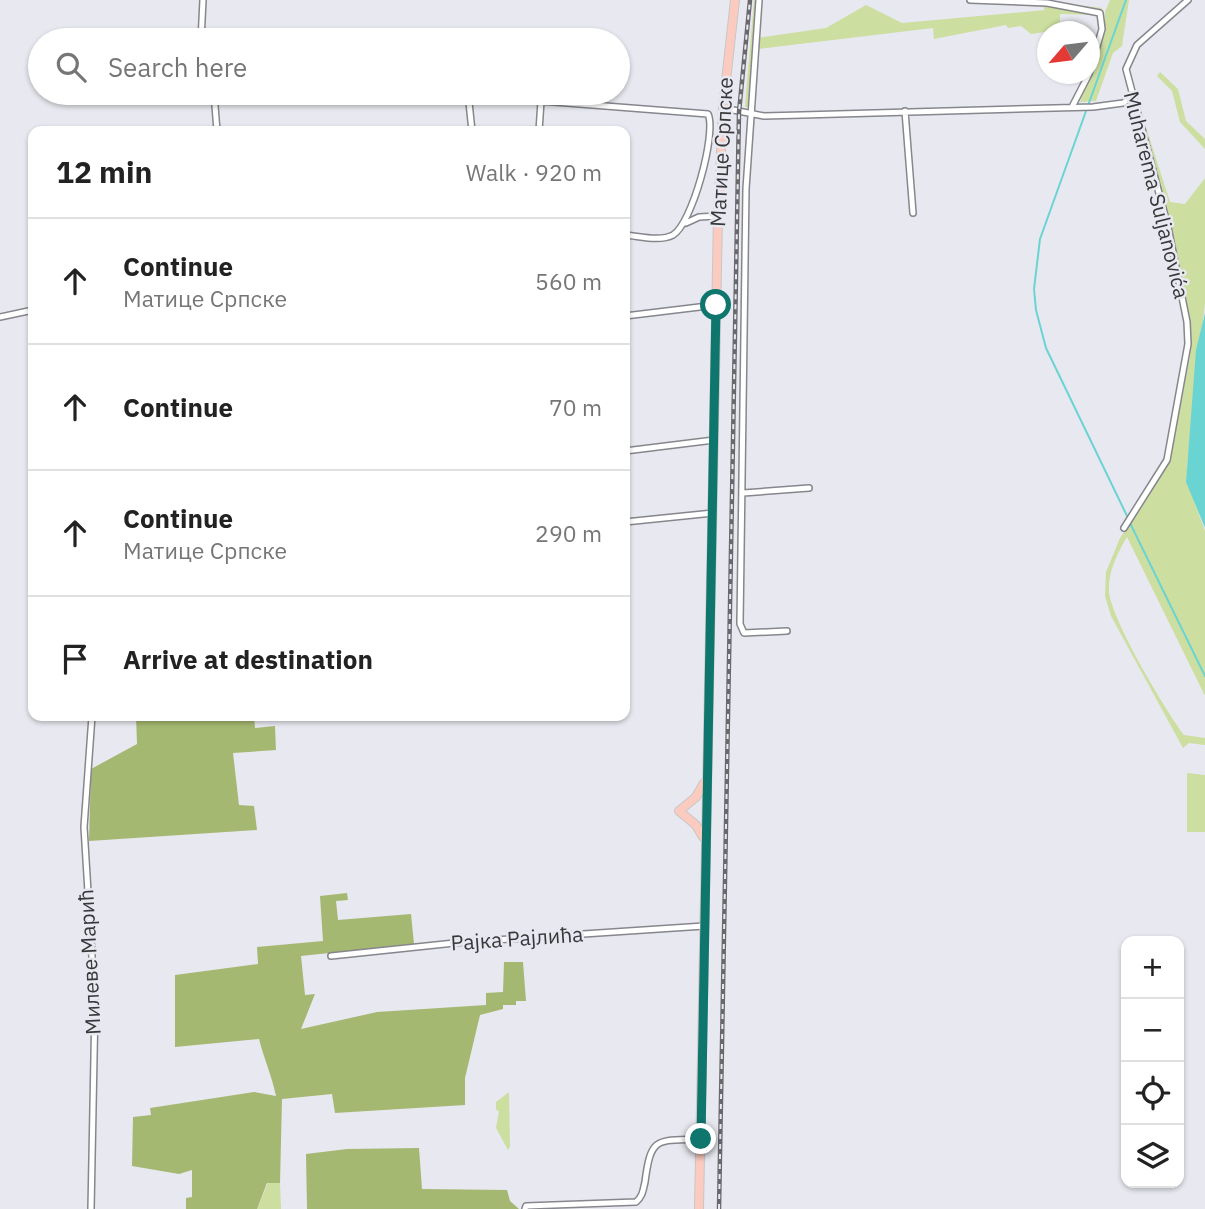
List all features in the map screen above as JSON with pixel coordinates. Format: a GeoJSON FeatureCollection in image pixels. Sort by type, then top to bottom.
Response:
{"type":"FeatureCollection","features":[{"type":"Feature","properties":{"kind":"main road","name":"Матице Српске"},"geometry":{"type":"LineString","coordinates":[[704,926],[718,216],[723,108],[736,0]]}},
{"type":"Feature","properties":{"kind":"main road"},"geometry":{"type":"LineString","coordinates":[[705,839],[696,825],[679,811],[696,797],[706,779]]}},
{"type":"Feature","properties":{"kind":"main road"},"geometry":{"type":"LineString","coordinates":[[699,1209],[704,926]]}},
{"type":"Feature","properties":{"kind":"street"},"geometry":{"type":"LineString","coordinates":[[202,28],[203,0]]}},
{"type":"Feature","properties":{"kind":"street"},"geometry":{"type":"LineString","coordinates":[[759,0],[749,114],[740,624],[744,633],[750,635],[787,631]]}},
{"type":"Feature","properties":{"kind":"street"},"geometry":{"type":"LineString","coordinates":[[970,0],[1047,3],[1100,13],[1100,36]]}},
{"type":"Feature","properties":{"kind":"street","name":"Muharema Suljanovića"},"geometry":{"type":"LineString","coordinates":[[1124,528],[1167,460],[1178,414],[1188,344],[1187,322],[1167,227],[1131,98],[1126,69],[1132,52],[1188,0]]}},
{"type":"Feature","properties":{"kind":"street"},"geometry":{"type":"LineString","coordinates":[[1072,107],[1083,84]]}},
{"type":"Feature","properties":{"kind":"street"},"geometry":{"type":"LineString","coordinates":[[723,108],[749,114],[1093,107],[1123,103],[1131,98]]}},
{"type":"Feature","properties":{"kind":"street"},"geometry":{"type":"LineString","coordinates":[[215,105],[217,126]]}},
{"type":"Feature","properties":{"kind":"street"},"geometry":{"type":"LineString","coordinates":[[469,105],[471,126]]}},
{"type":"Feature","properties":{"kind":"street"},"geometry":{"type":"LineString","coordinates":[[539,126],[541,105]]}},
{"type":"Feature","properties":{"kind":"street"},"geometry":{"type":"LineString","coordinates":[[592,105],[708,114],[710,132],[701,177],[684,225]]}},
{"type":"Feature","properties":{"kind":"street"},"geometry":{"type":"LineString","coordinates":[[905,111],[913,213]]}},
{"type":"Feature","properties":{"kind":"street"},"geometry":{"type":"LineString","coordinates":[[630,235],[667,237],[695,218],[718,216]]}},
{"type":"Feature","properties":{"kind":"street"},"geometry":{"type":"LineString","coordinates":[[630,315],[716,305]]}},
{"type":"Feature","properties":{"kind":"street"},"geometry":{"type":"LineString","coordinates":[[1,314],[28,311]]}},
{"type":"Feature","properties":{"kind":"street"},"geometry":{"type":"LineString","coordinates":[[630,450],[714,440]]}},
{"type":"Feature","properties":{"kind":"street"},"geometry":{"type":"LineString","coordinates":[[743,493],[809,488]]}},
{"type":"Feature","properties":{"kind":"street"},"geometry":{"type":"LineString","coordinates":[[630,521],[713,513]]}},
{"type":"Feature","properties":{"kind":"street","name":"Милеве Мaрић"},"geometry":{"type":"LineString","coordinates":[[92,721],[84,827],[95,1021],[92,1209]]}},
{"type":"Feature","properties":{"kind":"street","name":"Рајка Рајлића"},"geometry":{"type":"LineString","coordinates":[[331,956],[438,944],[704,926]]}},
{"type":"Feature","properties":{"kind":"street"},"geometry":{"type":"LineString","coordinates":[[525,1209],[526,1206],[636,1202],[643,1193],[648,1155],[654,1146],[664,1140],[701,1139]]}},
{"type":"Feature","properties":{"kind":"green space"},"geometry":{"type":"Polygon","coordinates":[[[754,0],[759,0],[750,107],[745,107],[754,0]]]}},
{"type":"Feature","properties":{"kind":"green space"},"geometry":{"type":"Polygon","coordinates":[[[1110,0],[1129,0],[1122,46],[1113,53],[1096,101],[1080,102],[1086,84],[1100,84],[1100,45],[1105,31],[1105,12],[1110,0]]]}},
{"type":"Feature","properties":{"kind":"green space"},"geometry":{"type":"Polygon","coordinates":[[[988,3],[1059,3],[1102,8],[1100,15],[1060,14],[1060,21],[1037,21],[1037,33],[1031,34],[1021,26],[1008,28],[1006,25],[934,39],[933,28],[758,49],[757,38],[826,28],[866,5],[902,23],[1045,10],[1043,7],[988,3]]]}},
{"type":"Feature","properties":{"kind":"green space"},"geometry":{"type":"Polygon","coordinates":[[[1160,72],[1178,89],[1186,121],[1205,139],[1205,149],[1180,122],[1172,91],[1157,76],[1160,72]]]}},
{"type":"Feature","properties":{"kind":"green space"},"geometry":{"type":"Polygon","coordinates":[[[1133,87],[1170,202],[1185,204],[1205,178],[1205,303],[1187,466],[1195,504],[1205,531],[1205,696],[1127,537],[1116,558],[1109,582],[1110,598],[1122,630],[1165,706],[1184,735],[1205,738],[1205,745],[1189,743],[1183,748],[1111,616],[1105,596],[1106,572],[1120,538],[1149,496],[1171,455],[1190,356],[1185,303],[1168,213],[1133,87]]]}},
{"type":"Feature","properties":{"kind":"green space"},"geometry":{"type":"Polygon","coordinates":[[[136,721],[254,721],[255,728],[275,726],[276,750],[233,753],[239,805],[254,806],[257,830],[89,841],[91,769],[137,744],[136,721]]]}},
{"type":"Feature","properties":{"kind":"green space"},"geometry":{"type":"Polygon","coordinates":[[[1187,773],[1205,775],[1205,832],[1187,832],[1187,773]]]}},
{"type":"Feature","properties":{"kind":"green space"},"geometry":{"type":"Polygon","coordinates":[[[347,893],[348,900],[336,901],[338,920],[411,914],[414,944],[301,956],[305,995],[315,994],[301,1029],[377,1012],[486,1005],[486,993],[503,992],[504,962],[523,962],[526,1001],[516,1001],[516,1005],[503,1005],[503,1009],[480,1015],[465,1078],[465,1105],[335,1113],[332,1094],[282,1099],[280,1183],[267,1183],[257,1209],[186,1209],[186,1198],[192,1197],[192,1170],[179,1174],[132,1166],[133,1117],[151,1115],[150,1108],[254,1092],[276,1096],[259,1039],[175,1047],[175,975],[258,964],[257,947],[323,941],[320,896],[347,893]]]}},
{"type":"Feature","properties":{"kind":"green space"},"geometry":{"type":"Polygon","coordinates":[[[509,1092],[508,1150],[496,1128],[499,1111],[496,1110],[496,1102],[509,1092]]]}},
{"type":"Feature","properties":{"kind":"green space"},"geometry":{"type":"Polygon","coordinates":[[[419,1148],[422,1189],[507,1190],[510,1201],[519,1209],[307,1209],[306,1154],[347,1149],[419,1148]]]}},
{"type":"Feature","properties":{"kind":"green space"},"geometry":{"type":"Polygon","coordinates":[[[268,1183],[280,1183],[281,1209],[257,1209],[268,1183]]]}},
{"type":"Feature","properties":{"kind":"water"},"geometry":{"type":"Polygon","coordinates":[[[1205,313],[1205,528],[1186,482],[1196,350],[1205,313]]]}},
{"type":"Feature","properties":{"kind":"waterway"},"geometry":{"type":"LineString","coordinates":[[1126,0],[1040,239],[1034,289],[1036,310],[1046,348],[1128,518]]}},
{"type":"Feature","properties":{"kind":"waterway"},"geometry":{"type":"LineString","coordinates":[[1130,523],[1205,676]]}},
{"type":"Feature","properties":{"kind":"railway"},"geometry":{"type":"LineString","coordinates":[[719,1209],[739,112],[750,0]]}},
{"type":"Feature","properties":{"kind":"route"},"geometry":{"type":"LineString","coordinates":[[701,1139],[716,305]]}}]}
